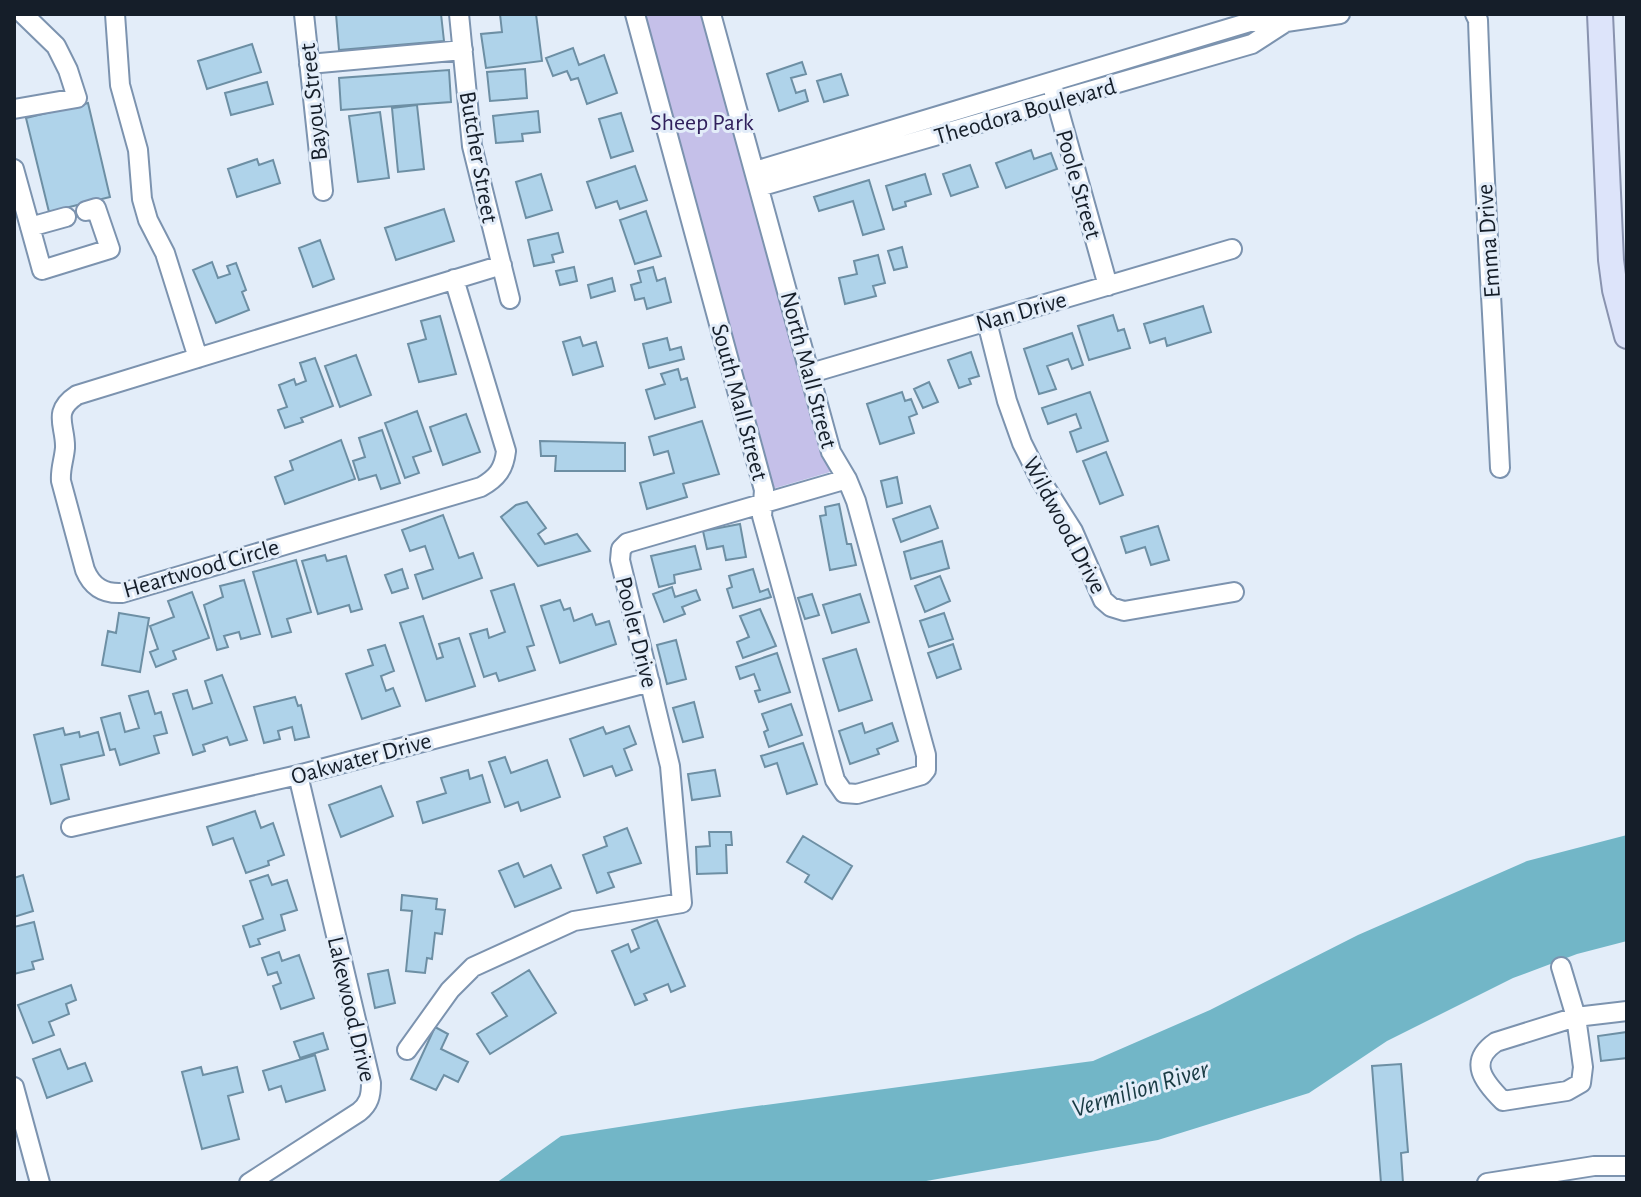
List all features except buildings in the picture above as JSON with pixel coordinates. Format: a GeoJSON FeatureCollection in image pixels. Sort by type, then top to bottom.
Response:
{"type":"FeatureCollection","features":[{"type":"Feature","properties":{"kind":"main road"},"geometry":{"type":"LineString","coordinates":[[1600,14],[1611,260],[1626,326]]}},
{"type":"Feature","properties":{"kind":"street"},"geometry":{"type":"LineString","coordinates":[[115,14],[120,85],[138,150],[142,199],[148,220],[165,253],[198,358]]}},
{"type":"Feature","properties":{"kind":"street","name":"Bayou Street"},"geometry":{"type":"LineString","coordinates":[[304,14],[323,191]]}},
{"type":"Feature","properties":{"kind":"street","name":"Butcher Street"},"geometry":{"type":"LineString","coordinates":[[459,14],[472,146],[510,299]]}},
{"type":"Feature","properties":{"kind":"street","name":"South Mall Street"},"geometry":{"type":"LineString","coordinates":[[635,14],[764,490],[762,516],[837,787],[848,795],[884,787]]}},
{"type":"Feature","properties":{"kind":"street","name":"North Mall Street"},"geometry":{"type":"LineString","coordinates":[[711,14],[831,452],[856,501],[926,755],[926,770],[922,775],[884,787]]}},
{"type":"Feature","properties":{"kind":"street","name":"Theodora Boulevard"},"geometry":{"type":"LineString","coordinates":[[757,179],[1051,82],[1250,22],[1286,22],[1340,14]]}},
{"type":"Feature","properties":{"kind":"street","name":"Emma Drive"},"geometry":{"type":"LineString","coordinates":[[1475,14],[1478,20],[1483,188],[1491,265],[1500,468]]}},
{"type":"Feature","properties":{"kind":"street"},"geometry":{"type":"LineString","coordinates":[[14,110],[77,98],[56,46],[20,20]]}},
{"type":"Feature","properties":{"kind":"street","name":"Theodora Boulevard"},"geometry":{"type":"LineString","coordinates":[[757,179],[1057,103],[1252,44],[1286,22]]}},
{"type":"Feature","properties":{"kind":"street"},"geometry":{"type":"LineString","coordinates":[[309,64],[463,50]]}},
{"type":"Feature","properties":{"kind":"street","name":"Poole Street"},"geometry":{"type":"LineString","coordinates":[[1051,82],[1108,286]]}},
{"type":"Feature","properties":{"kind":"street"},"geometry":{"type":"LineString","coordinates":[[14,169],[42,270],[110,249],[96,208],[86,211]]}},
{"type":"Feature","properties":{"kind":"street"},"geometry":{"type":"LineString","coordinates":[[30,227],[66,217]]}},
{"type":"Feature","properties":{"kind":"street","name":"Nan Drive"},"geometry":{"type":"LineString","coordinates":[[811,373],[1232,249]]}},
{"type":"Feature","properties":{"kind":"street","name":"Heartwood Circle"},"geometry":{"type":"LineString","coordinates":[[454,279],[506,451],[501,471],[493,480],[481,487],[122,593],[111,594],[92,583],[85,570],[61,481],[65,444],[61,428],[63,410],[77,395],[454,279],[502,265]]}},
{"type":"Feature","properties":{"kind":"street","name":"Wildwood Drive"},"geometry":{"type":"LineString","coordinates":[[987,322],[1007,401],[1022,443],[1040,479],[1073,531],[1103,600],[1111,607],[1124,611],[1234,592]]}},
{"type":"Feature","properties":{"kind":"street","name":"Pooler Drive"},"geometry":{"type":"LineString","coordinates":[[407,1050],[450,990],[473,967],[574,921],[682,903],[670,766],[620,560],[621,549],[627,543],[847,479]]}},
{"type":"Feature","properties":{"kind":"street","name":"Oakwater Drive"},"geometry":{"type":"LineString","coordinates":[[71,827],[298,775],[650,682]]}},
{"type":"Feature","properties":{"kind":"street","name":"Lakewood Drive"},"geometry":{"type":"LineString","coordinates":[[249,1183],[359,1112],[368,1103],[371,1094],[371,1083],[298,775]]}},
{"type":"Feature","properties":{"kind":"street"},"geometry":{"type":"LineString","coordinates":[[1561,967],[1576,1017],[1583,1067],[1581,1083],[1567,1091],[1503,1101],[1483,1080],[1480,1061],[1485,1049],[1496,1042],[1576,1017],[1627,1011]]}},
{"type":"Feature","properties":{"kind":"street"},"geometry":{"type":"LineString","coordinates":[[14,1087],[40,1183]]}},
{"type":"Feature","properties":{"kind":"street"},"geometry":{"type":"LineString","coordinates":[[1487,1183],[1616,1171]]}},
{"type":"Feature","properties":{"kind":"green space","name":"Sheep Park"},"geometry":{"type":"Polygon","coordinates":[[[641,14],[704,14],[830,472],[772,489],[641,14]]]}},
{"type":"Feature","properties":{"kind":"water","name":"Vermilion River"},"geometry":{"type":"Polygon","coordinates":[[[1627,835],[1627,941],[1577,954],[1513,978],[1387,1041],[1309,1093],[1158,1140],[915,1183],[496,1183],[561,1136],[735,1109],[1093,1061],[1210,1010],[1358,935],[1527,861],[1627,835]]]}}]}
